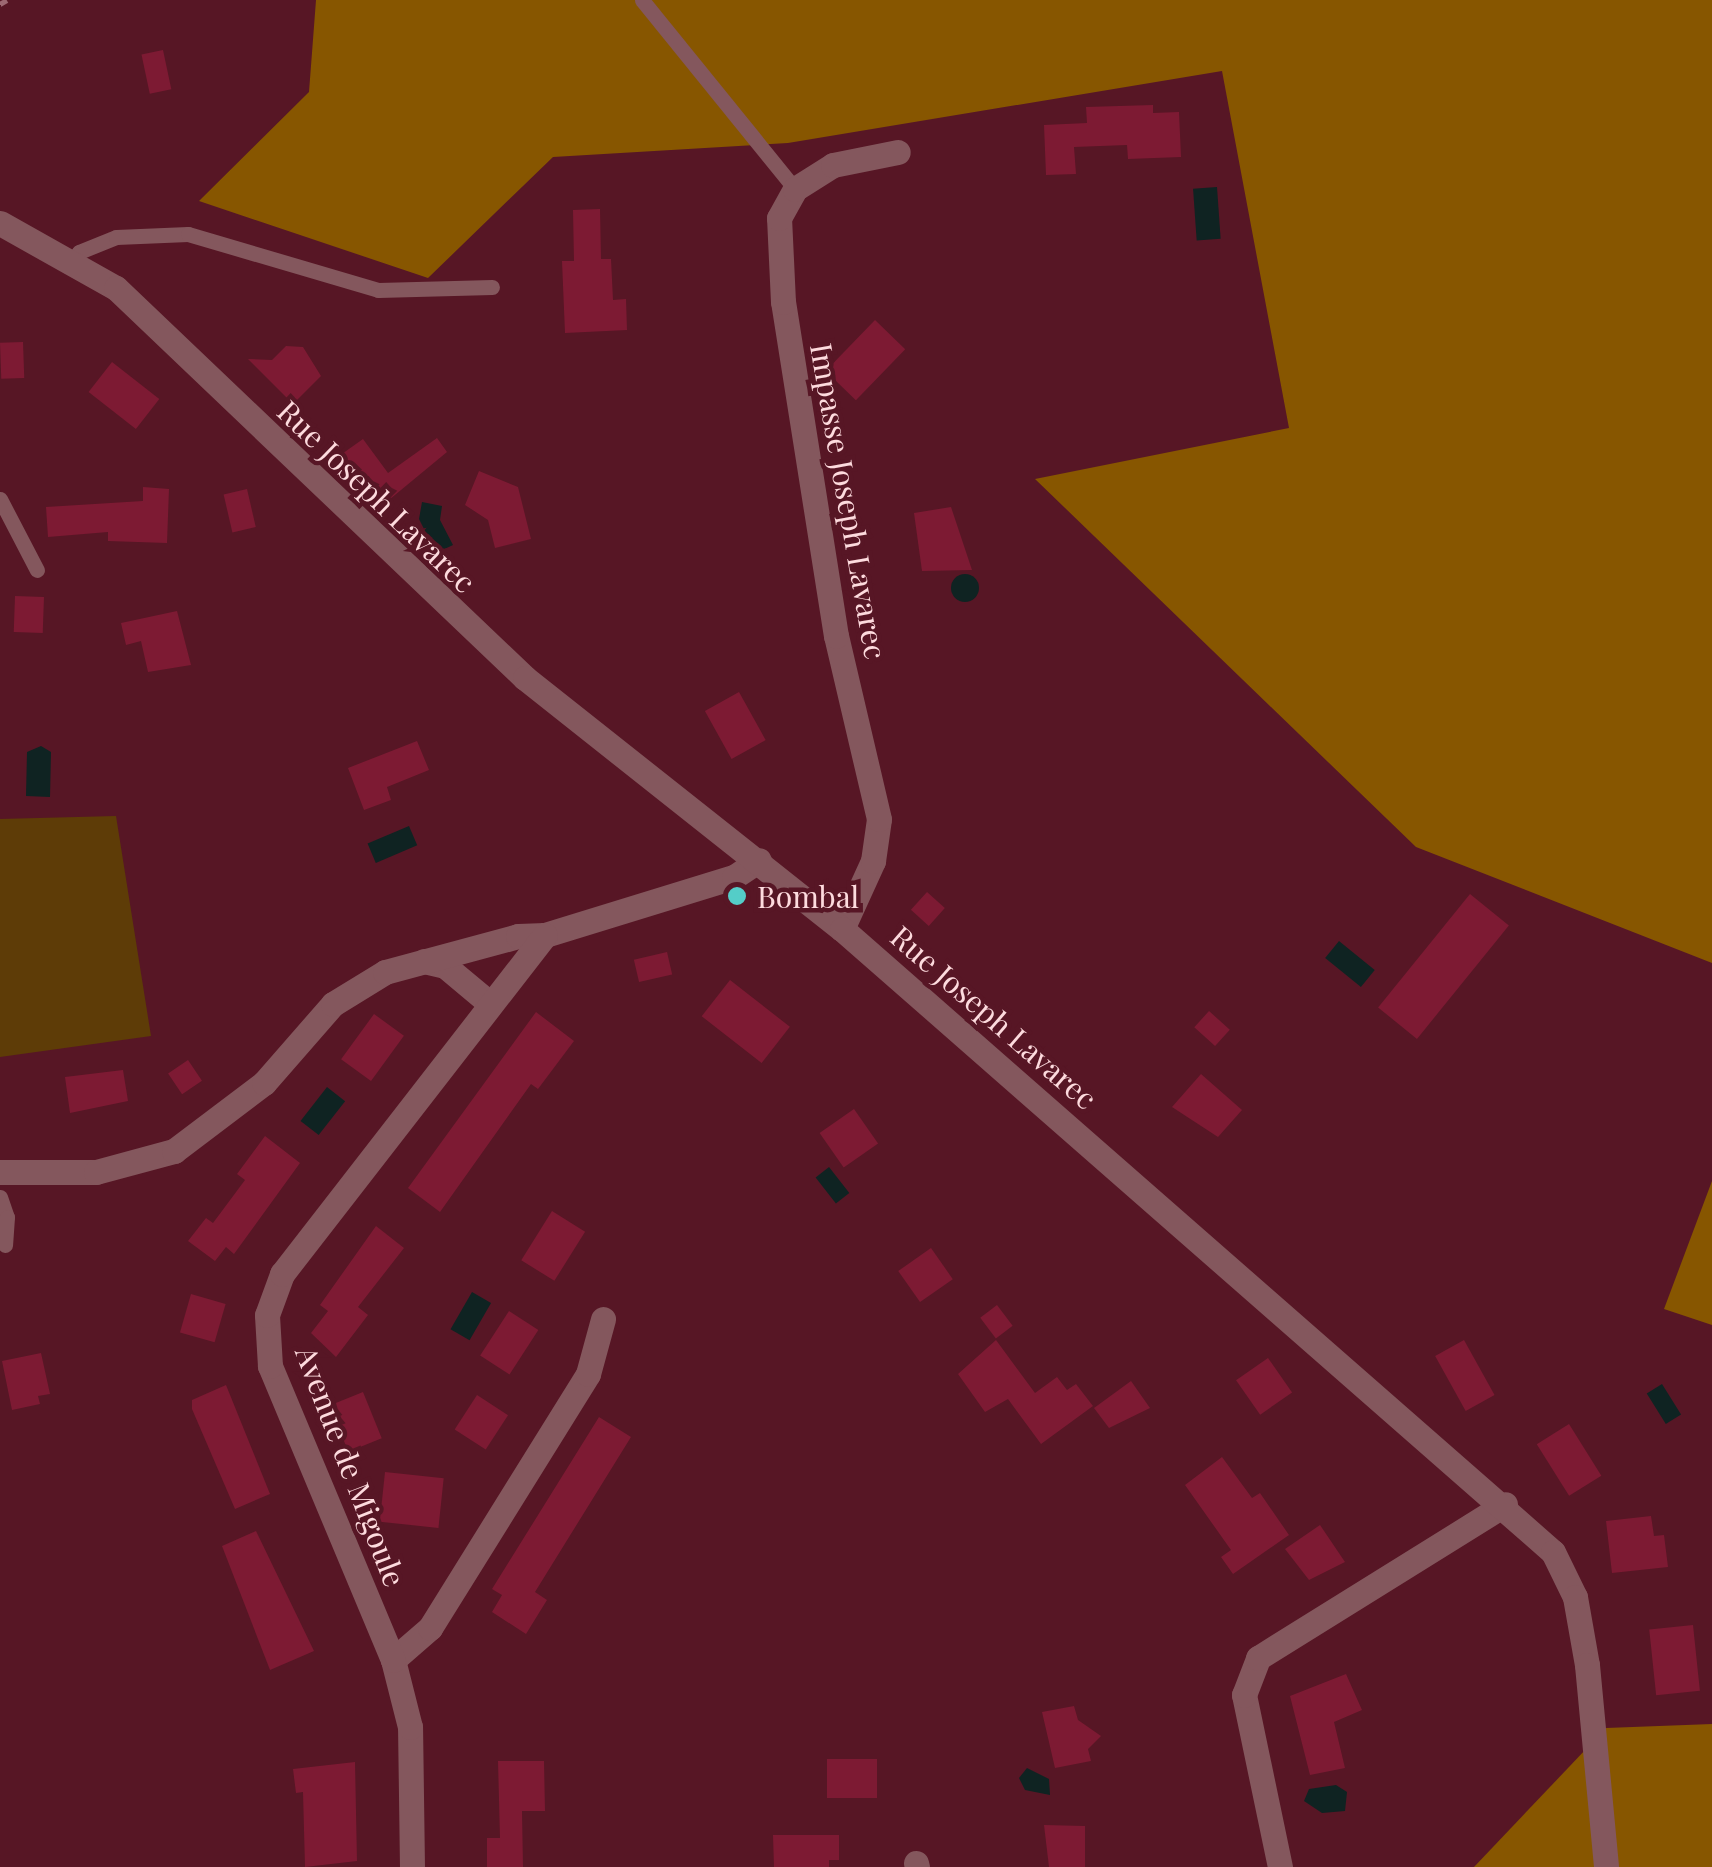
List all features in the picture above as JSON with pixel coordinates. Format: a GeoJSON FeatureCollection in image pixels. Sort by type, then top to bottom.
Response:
{"type":"FeatureCollection","features":[{"type":"Feature","properties":{"kind":"street"},"geometry":{"type":"LineString","coordinates":[[794,189],[833,165],[898,152]]}},
{"type":"Feature","properties":{"kind":"street","name":"Impasse Joseph Lavarec"},"geometry":{"type":"LineString","coordinates":[[794,189],[779,218],[784,302],[836,636],[879,820],[874,861],[842,929]]}},
{"type":"Feature","properties":{"kind":"street","name":"Rue Joseph Lavarec"},"geometry":{"type":"LineString","coordinates":[[0,223],[116,288],[525,678],[842,929],[1505,1504],[1553,1552],[1575,1597],[1606,1867]]}},
{"type":"Feature","properties":{"kind":"street"},"geometry":{"type":"LineString","coordinates":[[0,1172],[96,1172],[174,1152],[264,1083],[333,1004],[386,972],[545,935],[734,876],[759,860]]}},
{"type":"Feature","properties":{"kind":"street","name":"Avenue de Migoule"},"geometry":{"type":"LineString","coordinates":[[412,1867],[410,1727],[393,1660],[270,1366],[267,1315],[282,1274],[488,1002],[545,935]]}},
{"type":"Feature","properties":{"kind":"street"},"geometry":{"type":"LineString","coordinates":[[424,961],[445,966],[488,1002]]}},
{"type":"Feature","properties":{"kind":"street"},"geometry":{"type":"LineString","coordinates":[[393,1660],[430,1628],[588,1374],[603,1319]]}},
{"type":"Feature","properties":{"kind":"street"},"geometry":{"type":"LineString","coordinates":[[1280,1867],[1244,1695],[1258,1658],[1505,1504]]}},
{"type":"Feature","properties":{"kind":"lane"},"geometry":{"type":"LineString","coordinates":[[642,0],[794,189]]}},
{"type":"Feature","properties":{"kind":"lane"},"geometry":{"type":"LineString","coordinates":[[72,263],[79,252],[116,237],[188,234],[378,290],[492,287]]}},
{"type":"Feature","properties":{"kind":"lane"},"geometry":{"type":"LineString","coordinates":[[0,500],[37,570]]}},
{"type":"Feature","properties":{"kind":"lane"},"geometry":{"type":"LineString","coordinates":[[0,1196],[7,1217],[4,1245]]}},
{"type":"Feature","properties":{"kind":"path"},"geometry":{"type":"LineString","coordinates":[[0,4],[6,0]]}},
{"type":"Feature","properties":{"kind":"shaded area"},"geometry":{"type":"Polygon","coordinates":[[[316,0],[1712,0],[1712,963],[1416,847],[1035,479],[1289,428],[1222,71],[788,143],[553,157],[428,278],[199,201],[309,92],[316,0]]]}},
{"type":"Feature","properties":{"kind":"shaded area"},"geometry":{"type":"Polygon","coordinates":[[[116,816],[151,1036],[0,1057],[0,819],[116,816]]]}},
{"type":"Feature","properties":{"kind":"shaded area"},"geometry":{"type":"Polygon","coordinates":[[[1712,1181],[1712,1325],[1664,1309],[1712,1181]]]}},
{"type":"Feature","properties":{"kind":"shaded area"},"geometry":{"type":"Polygon","coordinates":[[[1712,1724],[1712,1867],[1474,1867],[1606,1728],[1712,1724]]]}},
{"type":"Feature","properties":{"kind":"water"},"geometry":{"type":"Polygon","coordinates":[[[1217,187],[1221,239],[1197,241],[1193,189],[1217,187]]]}},
{"type":"Feature","properties":{"kind":"water"},"geometry":{"type":"Polygon","coordinates":[[[422,502],[442,506],[440,520],[453,545],[436,553],[419,519],[422,502]]]}},
{"type":"Feature","properties":{"kind":"water"},"geometry":{"type":"Polygon","coordinates":[[[965,574],[975,578],[979,588],[975,598],[965,602],[955,598],[951,588],[955,578],[965,574]]]}},
{"type":"Feature","properties":{"kind":"water"},"geometry":{"type":"Polygon","coordinates":[[[41,746],[51,752],[50,797],[26,796],[27,752],[41,746]]]}},
{"type":"Feature","properties":{"kind":"water"},"geometry":{"type":"Polygon","coordinates":[[[409,826],[417,845],[376,863],[368,844],[409,826]]]}},
{"type":"Feature","properties":{"kind":"water"},"geometry":{"type":"Polygon","coordinates":[[[1339,941],[1375,970],[1361,987],[1325,958],[1339,941]]]}},
{"type":"Feature","properties":{"kind":"water"},"geometry":{"type":"Polygon","coordinates":[[[327,1087],[345,1101],[319,1135],[301,1121],[327,1087]]]}},
{"type":"Feature","properties":{"kind":"water"},"geometry":{"type":"Polygon","coordinates":[[[829,1167],[849,1193],[836,1203],[816,1177],[829,1167]]]}},
{"type":"Feature","properties":{"kind":"water"},"geometry":{"type":"Polygon","coordinates":[[[472,1292],[491,1303],[470,1340],[450,1329],[472,1292]]]}},
{"type":"Feature","properties":{"kind":"water"},"geometry":{"type":"Polygon","coordinates":[[[1662,1384],[1681,1415],[1666,1424],[1647,1394],[1662,1384]]]}},
{"type":"Feature","properties":{"kind":"water"},"geometry":{"type":"Polygon","coordinates":[[[1027,1768],[1049,1779],[1050,1795],[1025,1790],[1019,1778],[1027,1768]]]}},
{"type":"Feature","properties":{"kind":"water"},"geometry":{"type":"Polygon","coordinates":[[[1336,1785],[1347,1792],[1345,1811],[1322,1813],[1304,1801],[1309,1789],[1336,1785]]]}},
{"type":"Feature","properties":{"kind":"building"},"geometry":{"type":"Polygon","coordinates":[[[163,50],[171,89],[150,94],[141,55],[163,50]]]}},
{"type":"Feature","properties":{"kind":"building"},"geometry":{"type":"Polygon","coordinates":[[[1153,105],[1153,113],[1179,112],[1181,157],[1128,159],[1127,145],[1074,147],[1076,174],[1046,175],[1044,125],[1087,123],[1086,107],[1153,105]]]}},
{"type":"Feature","properties":{"kind":"building"},"geometry":{"type":"Polygon","coordinates":[[[600,209],[601,259],[611,259],[613,300],[626,299],[627,330],[565,333],[562,261],[574,261],[573,210],[600,209]]]}},
{"type":"Feature","properties":{"kind":"building"},"geometry":{"type":"Polygon","coordinates":[[[875,320],[905,349],[856,400],[826,371],[875,320]]]}},
{"type":"Feature","properties":{"kind":"building"},"geometry":{"type":"Polygon","coordinates":[[[23,342],[24,378],[1,379],[0,343],[23,342]]]}},
{"type":"Feature","properties":{"kind":"building"},"geometry":{"type":"Polygon","coordinates":[[[286,346],[303,347],[321,376],[293,404],[248,359],[272,360],[286,346]]]}},
{"type":"Feature","properties":{"kind":"building"},"geometry":{"type":"Polygon","coordinates":[[[112,362],[159,399],[136,429],[89,392],[112,362]]]}},
{"type":"Feature","properties":{"kind":"building"},"geometry":{"type":"Polygon","coordinates":[[[437,438],[447,452],[378,509],[339,456],[363,439],[388,473],[437,438]]]}},
{"type":"Feature","properties":{"kind":"building"},"geometry":{"type":"Polygon","coordinates":[[[479,471],[518,487],[531,539],[495,548],[488,520],[465,505],[479,471]]]}},
{"type":"Feature","properties":{"kind":"building"},"geometry":{"type":"Polygon","coordinates":[[[143,487],[169,489],[167,543],[108,541],[108,532],[48,537],[46,507],[143,501],[143,487]]]}},
{"type":"Feature","properties":{"kind":"building"},"geometry":{"type":"Polygon","coordinates":[[[247,489],[256,527],[232,532],[224,494],[247,489]]]}},
{"type":"Feature","properties":{"kind":"building"},"geometry":{"type":"Polygon","coordinates":[[[951,507],[972,570],[922,571],[914,513],[951,507]]]}},
{"type":"Feature","properties":{"kind":"building"},"geometry":{"type":"Polygon","coordinates":[[[15,596],[44,597],[43,633],[14,632],[15,596]]]}},
{"type":"Feature","properties":{"kind":"building"},"geometry":{"type":"Polygon","coordinates":[[[177,611],[191,665],[148,672],[141,641],[126,645],[121,623],[177,611]]]}},
{"type":"Feature","properties":{"kind":"building"},"geometry":{"type":"Polygon","coordinates":[[[739,692],[766,740],[732,759],[705,711],[739,692]]]}},
{"type":"Feature","properties":{"kind":"building"},"geometry":{"type":"Polygon","coordinates":[[[417,741],[429,770],[387,787],[391,800],[364,810],[348,768],[417,741]]]}},
{"type":"Feature","properties":{"kind":"building"},"geometry":{"type":"Polygon","coordinates":[[[927,892],[945,908],[929,926],[911,910],[927,892]]]}},
{"type":"Feature","properties":{"kind":"building"},"geometry":{"type":"Polygon","coordinates":[[[1470,894],[1509,925],[1417,1039],[1378,1007],[1470,894]]]}},
{"type":"Feature","properties":{"kind":"building"},"geometry":{"type":"Polygon","coordinates":[[[667,952],[672,974],[639,982],[634,960],[667,952]]]}},
{"type":"Feature","properties":{"kind":"building"},"geometry":{"type":"Polygon","coordinates":[[[730,980],[790,1027],[762,1063],[702,1016],[730,980]]]}},
{"type":"Feature","properties":{"kind":"building"},"geometry":{"type":"Polygon","coordinates":[[[1209,1011],[1230,1030],[1215,1046],[1194,1027],[1209,1011]]]}},
{"type":"Feature","properties":{"kind":"building"},"geometry":{"type":"Polygon","coordinates":[[[536,1012],[574,1041],[538,1089],[531,1084],[440,1212],[408,1188],[536,1012]]]}},
{"type":"Feature","properties":{"kind":"building"},"geometry":{"type":"Polygon","coordinates":[[[374,1014],[404,1036],[371,1081],[341,1059],[374,1014]]]}},
{"type":"Feature","properties":{"kind":"building"},"geometry":{"type":"Polygon","coordinates":[[[188,1060],[202,1081],[182,1094],[168,1073],[188,1060]]]}},
{"type":"Feature","properties":{"kind":"building"},"geometry":{"type":"Polygon","coordinates":[[[123,1070],[128,1101],[70,1113],[65,1077],[123,1070]]]}},
{"type":"Feature","properties":{"kind":"building"},"geometry":{"type":"Polygon","coordinates":[[[1201,1074],[1242,1110],[1218,1137],[1172,1107],[1201,1074]]]}},
{"type":"Feature","properties":{"kind":"building"},"geometry":{"type":"Polygon","coordinates":[[[854,1109],[878,1143],[844,1167],[820,1133],[854,1109]]]}},
{"type":"Feature","properties":{"kind":"building"},"geometry":{"type":"Polygon","coordinates":[[[265,1136],[300,1163],[234,1254],[226,1247],[215,1261],[188,1241],[206,1218],[213,1223],[245,1180],[237,1174],[265,1136]]]}},
{"type":"Feature","properties":{"kind":"building"},"geometry":{"type":"Polygon","coordinates":[[[552,1211],[585,1232],[554,1281],[521,1260],[552,1211]]]}},
{"type":"Feature","properties":{"kind":"building"},"geometry":{"type":"Polygon","coordinates":[[[376,1226],[404,1248],[358,1307],[368,1315],[336,1357],[311,1333],[328,1311],[320,1305],[376,1226]]]}},
{"type":"Feature","properties":{"kind":"building"},"geometry":{"type":"Polygon","coordinates":[[[931,1248],[953,1279],[920,1302],[898,1271],[931,1248]]]}},
{"type":"Feature","properties":{"kind":"building"},"geometry":{"type":"Polygon","coordinates":[[[191,1294],[226,1304],[215,1342],[180,1332],[191,1294]]]}},
{"type":"Feature","properties":{"kind":"building"},"geometry":{"type":"Polygon","coordinates":[[[997,1305],[1013,1326],[996,1338],[980,1318],[997,1305]]]}},
{"type":"Feature","properties":{"kind":"building"},"geometry":{"type":"Polygon","coordinates":[[[509,1311],[538,1330],[509,1375],[480,1355],[509,1311]]]}},
{"type":"Feature","properties":{"kind":"building"},"geometry":{"type":"Polygon","coordinates":[[[996,1340],[1035,1393],[1057,1377],[1067,1390],[1076,1384],[1093,1406],[1041,1444],[1008,1399],[985,1412],[958,1374],[996,1340]]]}},
{"type":"Feature","properties":{"kind":"building"},"geometry":{"type":"Polygon","coordinates":[[[1464,1340],[1495,1395],[1466,1411],[1435,1356],[1464,1340]]]}},
{"type":"Feature","properties":{"kind":"building"},"geometry":{"type":"Polygon","coordinates":[[[41,1353],[50,1394],[38,1396],[40,1404],[12,1410],[2,1361],[41,1353]]]}},
{"type":"Feature","properties":{"kind":"building"},"geometry":{"type":"Polygon","coordinates":[[[1268,1358],[1292,1392],[1260,1415],[1236,1380],[1268,1358]]]}},
{"type":"Feature","properties":{"kind":"building"},"geometry":{"type":"Polygon","coordinates":[[[1131,1381],[1150,1408],[1109,1428],[1094,1408],[1131,1381]]]}},
{"type":"Feature","properties":{"kind":"building"},"geometry":{"type":"Polygon","coordinates":[[[226,1385],[270,1494],[235,1509],[192,1409],[192,1400],[226,1385]]]}},
{"type":"Feature","properties":{"kind":"building"},"geometry":{"type":"Polygon","coordinates":[[[363,1392],[382,1438],[348,1452],[330,1405],[363,1392]]]}},
{"type":"Feature","properties":{"kind":"building"},"geometry":{"type":"Polygon","coordinates":[[[477,1395],[508,1415],[486,1450],[455,1429],[477,1395]]]}},
{"type":"Feature","properties":{"kind":"building"},"geometry":{"type":"Polygon","coordinates":[[[599,1417],[631,1437],[535,1592],[547,1600],[526,1634],[492,1612],[502,1595],[492,1589],[599,1417]]]}},
{"type":"Feature","properties":{"kind":"building"},"geometry":{"type":"Polygon","coordinates":[[[1569,1424],[1601,1476],[1569,1496],[1537,1444],[1569,1424]]]}},
{"type":"Feature","properties":{"kind":"building"},"geometry":{"type":"Polygon","coordinates":[[[1222,1457],[1252,1498],[1260,1493],[1289,1535],[1233,1574],[1221,1557],[1231,1550],[1185,1485],[1222,1457]]]}},
{"type":"Feature","properties":{"kind":"building"},"geometry":{"type":"Polygon","coordinates":[[[385,1472],[444,1478],[438,1528],[380,1522],[385,1472]]]}},
{"type":"Feature","properties":{"kind":"building"},"geometry":{"type":"Polygon","coordinates":[[[1651,1516],[1654,1536],[1664,1535],[1668,1567],[1612,1573],[1606,1521],[1651,1516]]]}},
{"type":"Feature","properties":{"kind":"building"},"geometry":{"type":"Polygon","coordinates":[[[1320,1525],[1345,1562],[1309,1580],[1285,1549],[1320,1525]]]}},
{"type":"Feature","properties":{"kind":"building"},"geometry":{"type":"Polygon","coordinates":[[[256,1531],[314,1651],[270,1670],[222,1546],[256,1531]]]}},
{"type":"Feature","properties":{"kind":"building"},"geometry":{"type":"Polygon","coordinates":[[[1693,1625],[1700,1691],[1656,1695],[1649,1630],[1693,1625]]]}},
{"type":"Feature","properties":{"kind":"building"},"geometry":{"type":"Polygon","coordinates":[[[1346,1674],[1362,1710],[1334,1722],[1345,1768],[1310,1775],[1290,1696],[1346,1674]]]}},
{"type":"Feature","properties":{"kind":"building"},"geometry":{"type":"Polygon","coordinates":[[[1074,1706],[1078,1720],[1101,1736],[1088,1749],[1091,1761],[1055,1768],[1042,1712],[1074,1706]]]}},
{"type":"Feature","properties":{"kind":"building"},"geometry":{"type":"Polygon","coordinates":[[[827,1759],[877,1759],[877,1798],[827,1798],[827,1759]]]}},
{"type":"Feature","properties":{"kind":"building"},"geometry":{"type":"Polygon","coordinates":[[[498,1761],[544,1761],[545,1811],[522,1811],[523,1867],[487,1867],[487,1838],[500,1838],[498,1761]]]}},
{"type":"Feature","properties":{"kind":"building"},"geometry":{"type":"Polygon","coordinates":[[[355,1762],[357,1861],[305,1867],[303,1792],[296,1793],[293,1769],[355,1762]]]}},
{"type":"Feature","properties":{"kind":"building"},"geometry":{"type":"Polygon","coordinates":[[[1044,1825],[1085,1826],[1085,1867],[1049,1867],[1044,1825]]]}},
{"type":"Feature","properties":{"kind":"building"},"geometry":{"type":"Polygon","coordinates":[[[773,1835],[839,1835],[839,1860],[829,1860],[829,1867],[774,1867],[773,1835]]]}},
{"type":"Feature","properties":{"kind":"place","name":"Bombal"},"geometry":{"type":"Point","coordinates":[737,896]}}]}
